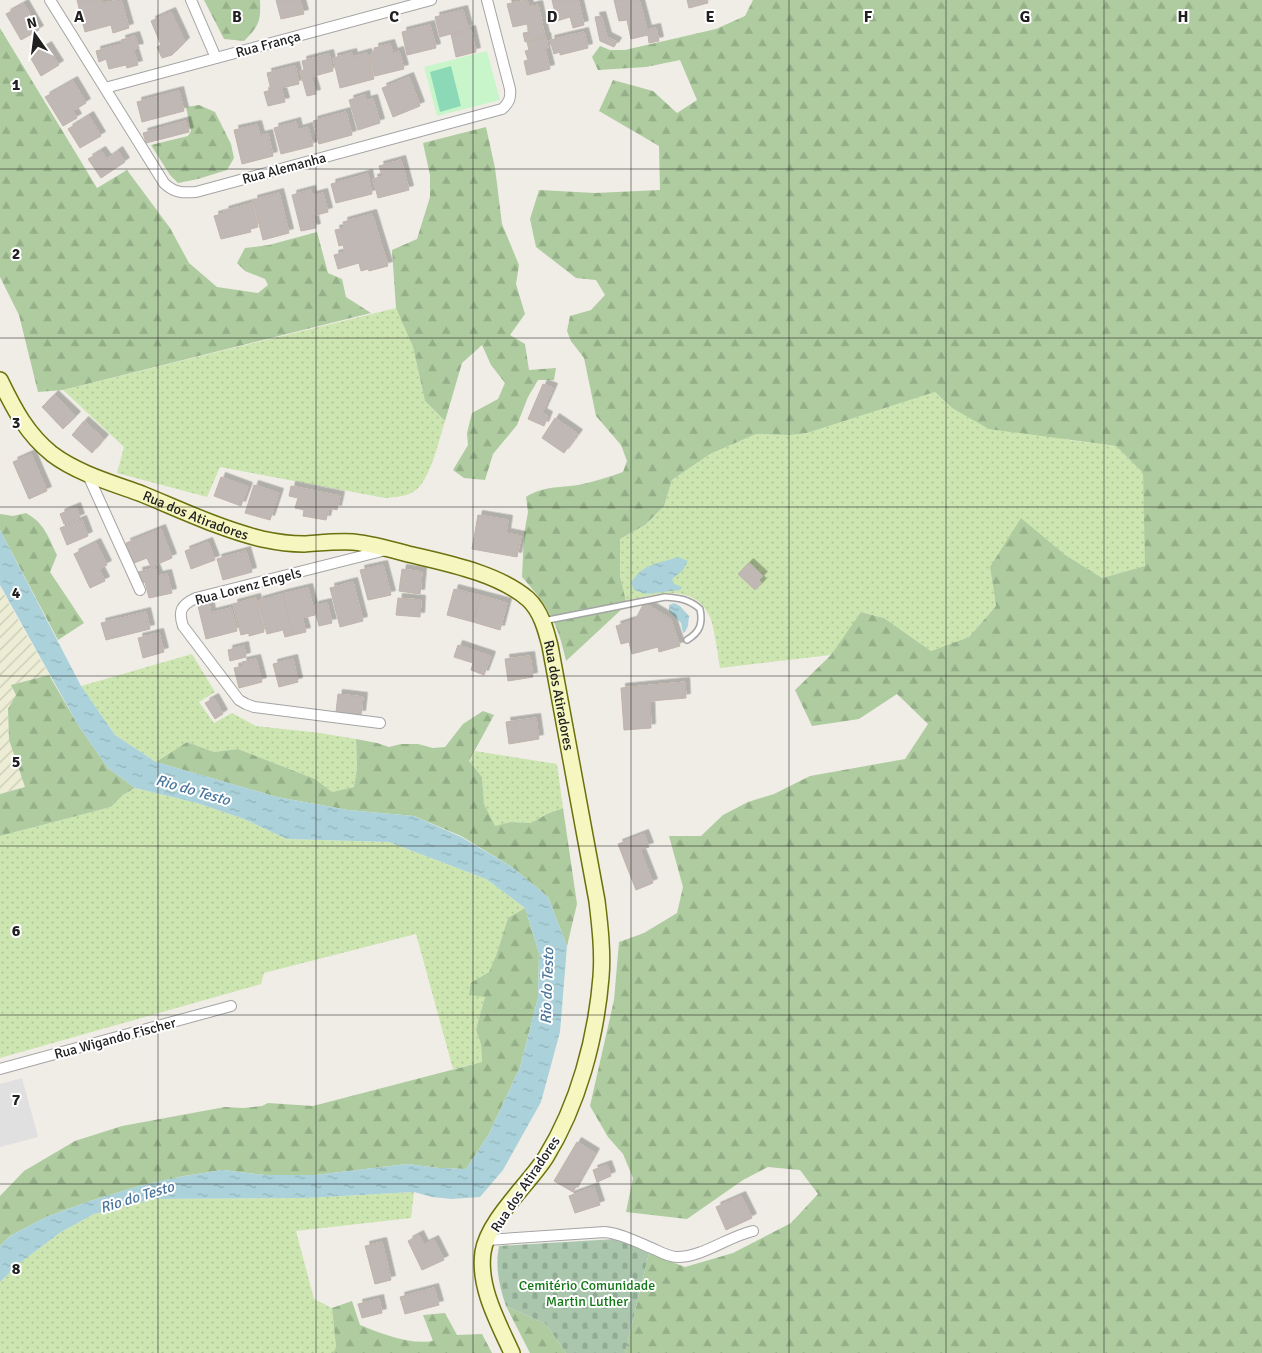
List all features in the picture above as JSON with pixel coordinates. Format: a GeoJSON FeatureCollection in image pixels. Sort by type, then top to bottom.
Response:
{"type":"FeatureCollection","features":[{"type":"Feature","properties":{"kind":"street","name":"Rua Alemanha"},"geometry":{"type":"LineString","coordinates":[[50,0],[164,183],[170,189],[178,192],[196,192],[502,109],[508,104],[511,96],[510,88],[487,0]]}},
{"type":"Feature","properties":{"kind":"street"},"geometry":{"type":"LineString","coordinates":[[190,0],[216,58]]}},
{"type":"Feature","properties":{"kind":"street","name":"Rua França"},"geometry":{"type":"LineString","coordinates":[[105,88],[431,0]]}},
{"type":"Feature","properties":{"kind":"street","name":"Rua dos Atiradores"},"geometry":{"type":"LineString","coordinates":[[0,380],[13,408],[24,425],[40,443],[54,455],[87,473],[220,525],[262,538],[302,544],[353,542],[441,562],[497,580],[529,600],[543,621],[547,630],[597,901],[602,944],[602,976],[596,1020],[588,1053],[575,1095],[561,1129],[545,1158],[499,1218],[483,1251],[482,1266],[486,1288],[492,1309],[512,1353]]}},
{"type":"Feature","properties":{"kind":"street"},"geometry":{"type":"LineString","coordinates":[[87,473],[140,590]]}},
{"type":"Feature","properties":{"kind":"street","name":"Rua Lorenz Engels"},"geometry":{"type":"LineString","coordinates":[[380,723],[254,707],[246,704],[239,700],[183,626],[180,618],[182,608],[186,603],[196,598],[390,549]]}},
{"type":"Feature","properties":{"kind":"street","name":"Rua Wigando Fischer"},"geometry":{"type":"LineString","coordinates":[[0,1069],[231,1006]]}},
{"type":"Feature","properties":{"kind":"street"},"geometry":{"type":"LineString","coordinates":[[487,1240],[611,1233],[676,1257],[694,1255],[738,1234],[753,1231]]}},
{"type":"Feature","properties":{"kind":"lane"},"geometry":{"type":"LineString","coordinates":[[543,621],[665,597],[678,598],[688,600],[700,608],[702,625],[699,631],[687,640]]}},
{"type":"Feature","properties":{"kind":"green space"},"geometry":{"type":"Polygon","coordinates":[[[204,0],[260,0],[258,23],[244,41],[224,39],[204,0]]]}},
{"type":"Feature","properties":{"kind":"green space"},"geometry":{"type":"Polygon","coordinates":[[[753,0],[1262,0],[1262,1353],[625,1353],[649,1253],[685,1267],[733,1253],[791,1223],[818,1194],[800,1170],[768,1167],[743,1180],[687,1219],[626,1212],[633,1178],[623,1154],[608,1137],[590,1106],[614,1000],[619,942],[644,933],[677,913],[683,887],[669,836],[701,836],[723,815],[748,802],[774,794],[810,776],[905,759],[928,724],[897,694],[859,719],[812,726],[795,690],[831,655],[861,612],[884,618],[931,651],[969,637],[996,606],[990,567],[1021,518],[1064,554],[1102,578],[1145,566],[1143,473],[1116,446],[989,429],[952,408],[935,392],[807,433],[790,435],[756,434],[710,454],[672,480],[664,506],[645,525],[620,539],[620,576],[626,601],[623,608],[566,661],[551,616],[539,597],[522,577],[524,534],[528,512],[526,497],[545,489],[584,484],[623,472],[627,461],[621,445],[596,416],[584,358],[571,341],[567,331],[570,316],[591,310],[605,295],[596,280],[576,278],[536,247],[530,219],[539,190],[595,193],[660,190],[659,146],[599,111],[613,80],[653,91],[677,113],[697,100],[680,60],[646,67],[598,70],[592,57],[600,46],[610,50],[625,50],[716,29],[745,16],[753,0]]]}},
{"type":"Feature","properties":{"kind":"green space"},"geometry":{"type":"Polygon","coordinates":[[[0,28],[97,188],[127,170],[170,228],[189,263],[217,287],[258,293],[268,285],[265,279],[245,271],[237,263],[245,248],[269,245],[317,232],[328,273],[342,279],[346,297],[371,313],[63,390],[38,392],[19,315],[0,277],[0,28]]]}},
{"type":"Feature","properties":{"kind":"green space"},"geometry":{"type":"Polygon","coordinates":[[[487,51],[500,100],[437,116],[424,67],[487,51]]]}},
{"type":"Feature","properties":{"kind":"green space"},"geometry":{"type":"Polygon","coordinates":[[[451,66],[461,106],[440,112],[430,72],[451,66]]]}},
{"type":"Feature","properties":{"kind":"green space"},"geometry":{"type":"Polygon","coordinates":[[[199,105],[215,112],[231,144],[234,158],[227,170],[178,183],[170,175],[151,145],[188,136],[191,131],[186,107],[199,105]]]}},
{"type":"Feature","properties":{"kind":"green space"},"geometry":{"type":"Polygon","coordinates":[[[486,127],[495,168],[502,224],[519,265],[516,284],[525,314],[510,335],[525,344],[529,370],[556,368],[554,380],[538,380],[528,397],[517,425],[493,454],[485,480],[464,478],[453,470],[468,445],[467,433],[472,413],[498,399],[505,383],[491,365],[482,345],[462,363],[445,421],[425,401],[413,347],[396,308],[392,250],[417,239],[430,197],[430,175],[423,143],[486,127]]]}},
{"type":"Feature","properties":{"kind":"green space"},"geometry":{"type":"Polygon","coordinates":[[[396,308],[413,347],[425,401],[445,421],[433,460],[424,480],[413,492],[403,496],[385,498],[220,467],[207,497],[117,473],[124,447],[63,390],[396,308]]]}},
{"type":"Feature","properties":{"kind":"green space"},"geometry":{"type":"Polygon","coordinates":[[[935,392],[952,408],[1068,440],[1116,446],[1143,473],[1146,566],[1102,578],[1064,554],[990,567],[996,606],[969,637],[931,651],[884,618],[862,612],[831,655],[720,668],[711,619],[702,605],[693,598],[683,594],[672,593],[626,601],[620,576],[620,539],[645,525],[664,506],[672,480],[710,454],[756,434],[790,435],[807,433],[935,392]]]}},
{"type":"Feature","properties":{"kind":"green space"},"geometry":{"type":"Polygon","coordinates":[[[26,513],[37,521],[48,536],[57,555],[50,572],[84,623],[58,640],[0,530],[0,514],[13,516],[26,513]]]}},
{"type":"Feature","properties":{"kind":"green space"},"geometry":{"type":"Polygon","coordinates":[[[0,587],[49,675],[11,685],[16,695],[8,710],[9,740],[25,787],[0,794],[0,587]]]}},
{"type":"Feature","properties":{"kind":"green space"},"geometry":{"type":"Polygon","coordinates":[[[192,654],[215,692],[199,702],[214,723],[232,713],[256,726],[356,739],[357,768],[354,787],[332,792],[315,779],[238,749],[214,752],[187,742],[156,762],[115,735],[81,686],[192,654]]]}},
{"type":"Feature","properties":{"kind":"green space"},"geometry":{"type":"Polygon","coordinates":[[[49,675],[78,725],[108,768],[135,788],[123,795],[111,807],[0,836],[0,794],[25,787],[9,740],[8,709],[16,695],[11,685],[49,675]]]}},
{"type":"Feature","properties":{"kind":"green space"},"geometry":{"type":"Polygon","coordinates":[[[483,711],[494,715],[469,761],[482,777],[484,804],[495,826],[511,822],[531,823],[563,808],[577,904],[567,946],[548,897],[512,867],[461,836],[414,816],[348,810],[277,797],[156,762],[187,742],[214,752],[238,749],[315,779],[332,792],[354,787],[357,768],[356,739],[389,747],[401,744],[418,744],[433,748],[445,747],[463,724],[483,711]]]}},
{"type":"Feature","properties":{"kind":"green space"},"geometry":{"type":"Polygon","coordinates":[[[475,751],[557,764],[563,808],[531,823],[511,822],[495,827],[484,804],[482,777],[469,762],[475,751]]]}},
{"type":"Feature","properties":{"kind":"green space"},"geometry":{"type":"Polygon","coordinates":[[[135,788],[197,803],[244,819],[287,839],[389,842],[486,879],[525,908],[508,918],[489,972],[485,997],[476,1029],[481,1045],[482,1062],[453,1069],[416,934],[264,973],[261,984],[0,1058],[0,836],[111,807],[123,795],[135,788]]]}},
{"type":"Feature","properties":{"kind":"green space"},"geometry":{"type":"Polygon","coordinates":[[[525,908],[539,953],[538,998],[520,1067],[489,1134],[466,1169],[407,1164],[315,1175],[265,1175],[223,1170],[184,1176],[139,1186],[46,1217],[10,1236],[0,1246],[0,1196],[24,1171],[75,1141],[122,1126],[225,1107],[243,1108],[262,1106],[268,1103],[313,1106],[482,1062],[481,1045],[476,1029],[485,997],[469,995],[471,983],[489,972],[508,918],[525,908]]]}},
{"type":"Feature","properties":{"kind":"green space"},"geometry":{"type":"Polygon","coordinates":[[[414,1192],[411,1218],[296,1231],[314,1299],[332,1308],[336,1347],[333,1353],[0,1353],[0,1282],[21,1262],[61,1232],[94,1214],[154,1199],[306,1198],[414,1192]]]}},
{"type":"Feature","properties":{"kind":"green space","name":"Cemitério Comunidade Martin Luther"},"geometry":{"type":"Polygon","coordinates":[[[615,1239],[649,1253],[625,1353],[566,1353],[546,1324],[506,1306],[498,1276],[499,1246],[615,1239]]]}},
{"type":"Feature","properties":{"kind":"green space"},"geometry":{"type":"Polygon","coordinates":[[[352,1301],[360,1325],[405,1340],[433,1341],[423,1315],[445,1313],[457,1335],[482,1334],[492,1353],[333,1353],[336,1347],[332,1308],[352,1301]]]}},
{"type":"Feature","properties":{"kind":"green space"},"geometry":{"type":"Polygon","coordinates":[[[506,1306],[546,1324],[566,1353],[530,1353],[506,1306]]]}},
{"type":"Feature","properties":{"kind":"shaded area"},"geometry":{"type":"Polygon","coordinates":[[[22,1078],[38,1137],[0,1147],[0,1084],[22,1078]]]}},
{"type":"Feature","properties":{"kind":"water","name":"Rio do Testo"},"geometry":{"type":"Polygon","coordinates":[[[0,530],[81,686],[115,735],[156,762],[277,797],[348,810],[414,816],[461,837],[512,867],[548,897],[567,946],[560,1032],[541,1102],[503,1170],[480,1197],[452,1199],[432,1197],[414,1192],[306,1198],[154,1199],[94,1214],[61,1232],[21,1262],[0,1282],[0,1246],[10,1236],[46,1217],[139,1186],[223,1170],[265,1175],[315,1175],[407,1164],[466,1169],[489,1134],[520,1067],[538,998],[539,953],[525,908],[486,879],[389,842],[287,839],[244,819],[197,803],[135,788],[108,768],[78,725],[0,585],[0,530]]]}},
{"type":"Feature","properties":{"kind":"water"},"geometry":{"type":"Polygon","coordinates":[[[678,557],[688,561],[683,570],[672,579],[674,584],[682,587],[680,590],[646,594],[634,590],[631,583],[641,571],[651,565],[678,557]]]}},
{"type":"Feature","properties":{"kind":"water"},"geometry":{"type":"Polygon","coordinates":[[[674,603],[680,606],[689,616],[688,626],[683,633],[681,623],[669,611],[669,605],[674,603]]]}},
{"type":"Feature","properties":{"kind":"building"},"geometry":{"type":"Polygon","coordinates":[[[77,0],[102,0],[103,3],[121,0],[129,28],[113,33],[111,25],[85,32],[77,0]]]}},
{"type":"Feature","properties":{"kind":"building"},"geometry":{"type":"Polygon","coordinates":[[[276,0],[300,0],[304,14],[281,19],[276,0]]]}},
{"type":"Feature","properties":{"kind":"building"},"geometry":{"type":"Polygon","coordinates":[[[527,0],[529,7],[538,5],[545,37],[525,42],[523,33],[529,32],[527,24],[513,27],[507,4],[527,0]]]}},
{"type":"Feature","properties":{"kind":"building"},"geometry":{"type":"Polygon","coordinates":[[[552,0],[578,0],[584,25],[573,28],[570,17],[557,21],[552,0]]]}},
{"type":"Feature","properties":{"kind":"building"},"geometry":{"type":"Polygon","coordinates":[[[614,0],[639,0],[647,30],[656,28],[659,41],[649,43],[648,35],[631,39],[627,20],[619,21],[614,0]]]}},
{"type":"Feature","properties":{"kind":"building"},"geometry":{"type":"Polygon","coordinates":[[[687,0],[707,0],[708,3],[689,8],[687,0]]]}},
{"type":"Feature","properties":{"kind":"building"},"geometry":{"type":"Polygon","coordinates":[[[24,4],[39,30],[21,40],[6,14],[24,4]]]}},
{"type":"Feature","properties":{"kind":"building"},"geometry":{"type":"Polygon","coordinates":[[[463,10],[468,29],[440,37],[435,17],[463,10]]]}},
{"type":"Feature","properties":{"kind":"building"},"geometry":{"type":"Polygon","coordinates":[[[171,12],[185,42],[172,55],[162,58],[157,47],[161,45],[151,21],[171,12]]]}},
{"type":"Feature","properties":{"kind":"building"},"geometry":{"type":"Polygon","coordinates":[[[601,16],[607,37],[617,42],[614,47],[600,41],[595,17],[601,16]]]}},
{"type":"Feature","properties":{"kind":"building"},"geometry":{"type":"Polygon","coordinates":[[[430,25],[436,48],[407,55],[402,32],[430,25]]]}},
{"type":"Feature","properties":{"kind":"building"},"geometry":{"type":"Polygon","coordinates":[[[471,30],[476,52],[456,57],[451,34],[471,30]]]}},
{"type":"Feature","properties":{"kind":"building"},"geometry":{"type":"Polygon","coordinates":[[[584,32],[588,48],[560,55],[560,52],[554,54],[550,40],[584,32]]]}},
{"type":"Feature","properties":{"kind":"building"},"geometry":{"type":"Polygon","coordinates":[[[135,36],[139,48],[133,49],[138,65],[127,68],[126,65],[109,69],[106,59],[99,62],[96,51],[122,44],[121,40],[135,36]]]}},
{"type":"Feature","properties":{"kind":"building"},"geometry":{"type":"Polygon","coordinates":[[[546,37],[548,48],[545,49],[550,69],[527,75],[524,61],[528,60],[525,51],[529,50],[527,42],[546,37]]]}},
{"type":"Feature","properties":{"kind":"building"},"geometry":{"type":"Polygon","coordinates":[[[390,44],[393,53],[399,51],[404,69],[375,76],[369,55],[375,53],[374,48],[390,44]]]}},
{"type":"Feature","properties":{"kind":"building"},"geometry":{"type":"Polygon","coordinates":[[[47,46],[59,65],[41,76],[30,57],[47,46]]]}},
{"type":"Feature","properties":{"kind":"building"},"geometry":{"type":"Polygon","coordinates":[[[352,53],[353,57],[367,53],[374,79],[340,88],[333,58],[352,53]]]}},
{"type":"Feature","properties":{"kind":"building"},"geometry":{"type":"Polygon","coordinates":[[[329,54],[333,71],[311,77],[316,94],[307,96],[300,71],[304,70],[302,61],[329,54]]]}},
{"type":"Feature","properties":{"kind":"building"},"geometry":{"type":"Polygon","coordinates":[[[295,66],[299,84],[281,88],[285,102],[268,106],[264,92],[271,90],[267,73],[295,66]]]}},
{"type":"Feature","properties":{"kind":"building"},"geometry":{"type":"Polygon","coordinates":[[[409,77],[420,106],[393,117],[382,88],[409,77]]]}},
{"type":"Feature","properties":{"kind":"building"},"geometry":{"type":"Polygon","coordinates":[[[73,81],[86,103],[73,111],[77,118],[63,126],[45,97],[73,81]]]}},
{"type":"Feature","properties":{"kind":"building"},"geometry":{"type":"Polygon","coordinates":[[[179,91],[184,111],[142,122],[137,102],[179,91]]]}},
{"type":"Feature","properties":{"kind":"building"},"geometry":{"type":"Polygon","coordinates":[[[365,95],[366,101],[373,99],[380,123],[358,130],[349,100],[365,95]]]}},
{"type":"Feature","properties":{"kind":"building"},"geometry":{"type":"Polygon","coordinates":[[[346,112],[352,135],[319,144],[313,121],[346,112]]]}},
{"type":"Feature","properties":{"kind":"building"},"geometry":{"type":"Polygon","coordinates":[[[89,116],[101,136],[80,148],[68,129],[89,116]]]}},
{"type":"Feature","properties":{"kind":"building"},"geometry":{"type":"Polygon","coordinates":[[[186,121],[189,132],[146,143],[143,133],[186,121]]]}},
{"type":"Feature","properties":{"kind":"building"},"geometry":{"type":"Polygon","coordinates":[[[296,122],[298,130],[308,127],[313,146],[281,154],[274,128],[296,122]]]}},
{"type":"Feature","properties":{"kind":"building"},"geometry":{"type":"Polygon","coordinates":[[[257,125],[260,136],[268,134],[273,156],[242,164],[234,130],[257,125]]]}},
{"type":"Feature","properties":{"kind":"building"},"geometry":{"type":"Polygon","coordinates":[[[101,151],[107,159],[118,151],[125,162],[101,178],[88,159],[101,151]]]}},
{"type":"Feature","properties":{"kind":"building"},"geometry":{"type":"Polygon","coordinates":[[[401,160],[409,190],[378,198],[373,179],[382,176],[379,166],[401,160]]]}},
{"type":"Feature","properties":{"kind":"building"},"geometry":{"type":"Polygon","coordinates":[[[368,174],[372,194],[336,203],[331,184],[368,174]]]}},
{"type":"Feature","properties":{"kind":"building"},"geometry":{"type":"Polygon","coordinates":[[[311,190],[312,196],[323,193],[328,212],[313,216],[316,228],[301,231],[292,195],[311,190]]]}},
{"type":"Feature","properties":{"kind":"building"},"geometry":{"type":"Polygon","coordinates":[[[279,193],[289,233],[263,240],[253,200],[279,193]]]}},
{"type":"Feature","properties":{"kind":"building"},"geometry":{"type":"Polygon","coordinates":[[[252,203],[258,227],[250,229],[251,232],[221,239],[214,216],[252,203]]]}},
{"type":"Feature","properties":{"kind":"building"},"geometry":{"type":"Polygon","coordinates":[[[372,214],[388,266],[361,271],[359,263],[338,269],[334,255],[345,252],[343,245],[339,246],[335,230],[344,228],[343,222],[372,214]]]}},
{"type":"Feature","properties":{"kind":"building"},"geometry":{"type":"Polygon","coordinates":[[[543,384],[553,388],[542,413],[548,416],[544,426],[528,419],[543,384]]]}},
{"type":"Feature","properties":{"kind":"building"},"geometry":{"type":"Polygon","coordinates":[[[54,395],[76,416],[63,429],[42,407],[54,395]]]}},
{"type":"Feature","properties":{"kind":"building"},"geometry":{"type":"Polygon","coordinates":[[[555,418],[578,434],[564,453],[542,438],[555,418]]]}},
{"type":"Feature","properties":{"kind":"building"},"geometry":{"type":"Polygon","coordinates":[[[84,421],[104,439],[92,453],[72,435],[84,421]]]}},
{"type":"Feature","properties":{"kind":"building"},"geometry":{"type":"Polygon","coordinates":[[[31,454],[47,491],[29,499],[13,462],[31,454]]]}},
{"type":"Feature","properties":{"kind":"building"},"geometry":{"type":"Polygon","coordinates":[[[221,477],[248,487],[241,506],[214,496],[221,477]]]}},
{"type":"Feature","properties":{"kind":"building"},"geometry":{"type":"Polygon","coordinates":[[[254,485],[279,493],[270,520],[245,513],[254,485]]]}},
{"type":"Feature","properties":{"kind":"building"},"geometry":{"type":"Polygon","coordinates":[[[291,486],[340,496],[337,510],[329,508],[326,520],[303,516],[304,510],[295,508],[298,498],[289,496],[291,486]]]}},
{"type":"Feature","properties":{"kind":"building"},"geometry":{"type":"Polygon","coordinates":[[[76,507],[80,518],[64,524],[60,514],[76,507]]]}},
{"type":"Feature","properties":{"kind":"building"},"geometry":{"type":"Polygon","coordinates":[[[478,515],[508,520],[506,533],[521,536],[517,557],[472,549],[478,515]]]}},
{"type":"Feature","properties":{"kind":"building"},"geometry":{"type":"Polygon","coordinates":[[[82,520],[88,536],[67,545],[60,528],[82,520]]]}},
{"type":"Feature","properties":{"kind":"building"},"geometry":{"type":"Polygon","coordinates":[[[161,529],[172,558],[151,567],[147,558],[134,563],[126,543],[161,529]]]}},
{"type":"Feature","properties":{"kind":"building"},"geometry":{"type":"Polygon","coordinates":[[[208,542],[215,560],[191,569],[185,551],[208,542]]]}},
{"type":"Feature","properties":{"kind":"building"},"geometry":{"type":"Polygon","coordinates":[[[96,543],[107,565],[99,569],[105,581],[90,588],[74,554],[96,543]]]}},
{"type":"Feature","properties":{"kind":"building"},"geometry":{"type":"Polygon","coordinates":[[[246,551],[252,572],[223,580],[217,559],[246,551]]]}},
{"type":"Feature","properties":{"kind":"building"},"geometry":{"type":"Polygon","coordinates":[[[749,563],[763,576],[759,580],[762,583],[755,590],[738,574],[749,563]]]}},
{"type":"Feature","properties":{"kind":"building"},"geometry":{"type":"Polygon","coordinates":[[[383,565],[391,595],[368,600],[360,570],[383,565]]]}},
{"type":"Feature","properties":{"kind":"building"},"geometry":{"type":"Polygon","coordinates":[[[155,568],[158,576],[167,574],[172,593],[149,598],[145,582],[141,583],[138,572],[155,568]]]}},
{"type":"Feature","properties":{"kind":"building"},"geometry":{"type":"Polygon","coordinates":[[[402,569],[422,572],[420,594],[399,591],[402,569]]]}},
{"type":"Feature","properties":{"kind":"building"},"geometry":{"type":"Polygon","coordinates":[[[353,582],[363,621],[340,627],[330,588],[353,582]]]}},
{"type":"Feature","properties":{"kind":"building"},"geometry":{"type":"Polygon","coordinates":[[[308,588],[315,615],[302,618],[306,632],[293,635],[283,594],[308,588]]]}},
{"type":"Feature","properties":{"kind":"building"},"geometry":{"type":"Polygon","coordinates":[[[454,589],[481,596],[473,622],[447,615],[454,589]]]}},
{"type":"Feature","properties":{"kind":"building"},"geometry":{"type":"Polygon","coordinates":[[[283,594],[293,635],[285,637],[283,630],[267,634],[258,601],[283,594]]]}},
{"type":"Feature","properties":{"kind":"building"},"geometry":{"type":"Polygon","coordinates":[[[481,596],[507,603],[500,630],[473,622],[481,596]]]}},
{"type":"Feature","properties":{"kind":"building"},"geometry":{"type":"Polygon","coordinates":[[[256,598],[264,632],[249,636],[249,633],[241,635],[233,604],[256,598]]]}},
{"type":"Feature","properties":{"kind":"building"},"geometry":{"type":"Polygon","coordinates":[[[398,598],[421,600],[420,617],[396,615],[398,598]]]}},
{"type":"Feature","properties":{"kind":"building"},"geometry":{"type":"Polygon","coordinates":[[[209,603],[211,613],[231,608],[237,631],[206,639],[198,606],[209,603]]]}},
{"type":"Feature","properties":{"kind":"building"},"geometry":{"type":"Polygon","coordinates":[[[327,603],[332,623],[319,626],[314,606],[327,603]]]}},
{"type":"Feature","properties":{"kind":"building"},"geometry":{"type":"Polygon","coordinates":[[[644,603],[671,619],[680,646],[659,652],[658,647],[632,654],[629,642],[621,644],[616,626],[635,620],[644,603]]]}},
{"type":"Feature","properties":{"kind":"building"},"geometry":{"type":"Polygon","coordinates":[[[146,612],[150,629],[106,640],[101,623],[146,612]]]}},
{"type":"Feature","properties":{"kind":"building"},"geometry":{"type":"Polygon","coordinates":[[[159,633],[164,652],[143,658],[138,638],[159,633]]]}},
{"type":"Feature","properties":{"kind":"building"},"geometry":{"type":"Polygon","coordinates":[[[458,645],[491,656],[484,675],[471,670],[473,663],[454,657],[458,645]]]}},
{"type":"Feature","properties":{"kind":"building"},"geometry":{"type":"Polygon","coordinates":[[[244,646],[246,657],[230,661],[228,650],[244,646]]]}},
{"type":"Feature","properties":{"kind":"building"},"geometry":{"type":"Polygon","coordinates":[[[530,656],[533,677],[508,681],[505,659],[530,656]]]}},
{"type":"Feature","properties":{"kind":"building"},"geometry":{"type":"Polygon","coordinates":[[[256,659],[262,682],[239,688],[234,668],[243,666],[242,662],[256,659]]]}},
{"type":"Feature","properties":{"kind":"building"},"geometry":{"type":"Polygon","coordinates":[[[293,659],[298,682],[279,687],[273,664],[293,659]]]}},
{"type":"Feature","properties":{"kind":"building"},"geometry":{"type":"Polygon","coordinates":[[[685,682],[686,698],[650,701],[651,728],[624,730],[621,688],[685,682]]]}},
{"type":"Feature","properties":{"kind":"building"},"geometry":{"type":"Polygon","coordinates":[[[338,694],[363,697],[361,715],[336,712],[338,694]]]}},
{"type":"Feature","properties":{"kind":"building"},"geometry":{"type":"Polygon","coordinates":[[[214,698],[223,714],[215,719],[205,703],[214,698]]]}},
{"type":"Feature","properties":{"kind":"building"},"geometry":{"type":"Polygon","coordinates":[[[536,718],[539,739],[509,744],[506,722],[536,718]]]}},
{"type":"Feature","properties":{"kind":"building"},"geometry":{"type":"Polygon","coordinates":[[[644,834],[649,847],[640,850],[653,883],[636,890],[618,844],[644,834]]]}},
{"type":"Feature","properties":{"kind":"building"},"geometry":{"type":"Polygon","coordinates":[[[577,1142],[595,1153],[573,1192],[554,1181],[577,1142]]]}},
{"type":"Feature","properties":{"kind":"building"},"geometry":{"type":"Polygon","coordinates":[[[607,1165],[611,1176],[597,1182],[593,1170],[607,1165]]]}},
{"type":"Feature","properties":{"kind":"building"},"geometry":{"type":"Polygon","coordinates":[[[594,1187],[600,1205],[575,1213],[569,1196],[594,1187]]]}},
{"type":"Feature","properties":{"kind":"building"},"geometry":{"type":"Polygon","coordinates":[[[741,1196],[752,1218],[726,1230],[716,1207],[741,1196]]]}},
{"type":"Feature","properties":{"kind":"building"},"geometry":{"type":"Polygon","coordinates":[[[419,1235],[424,1245],[434,1240],[444,1260],[422,1270],[408,1241],[419,1235]]]}},
{"type":"Feature","properties":{"kind":"building"},"geometry":{"type":"Polygon","coordinates":[[[382,1242],[391,1280],[375,1284],[365,1246],[382,1242]]]}},
{"type":"Feature","properties":{"kind":"building"},"geometry":{"type":"Polygon","coordinates":[[[434,1288],[439,1305],[405,1314],[400,1297],[434,1288]]]}},
{"type":"Feature","properties":{"kind":"building"},"geometry":{"type":"Polygon","coordinates":[[[379,1299],[382,1313],[362,1318],[358,1304],[379,1299]]]}}]}
